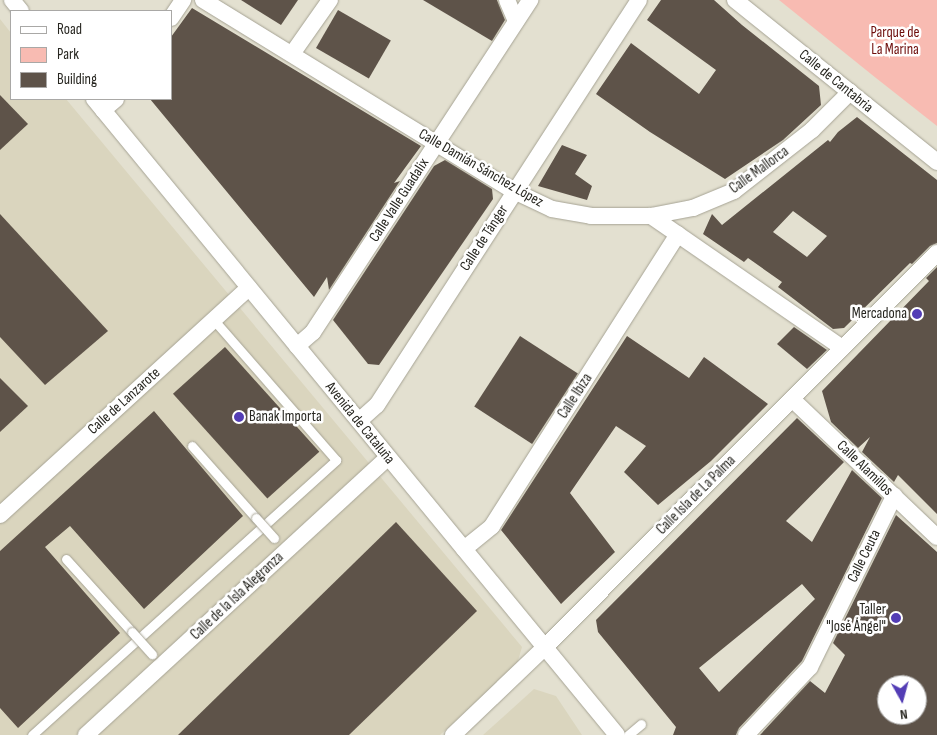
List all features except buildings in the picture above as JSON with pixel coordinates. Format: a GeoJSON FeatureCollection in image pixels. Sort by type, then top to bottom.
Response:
{"type":"FeatureCollection","features":[{"type":"Feature","properties":{"kind":"street"},"geometry":{"type":"LineString","coordinates":[[12,0],[20,10]]}},
{"type":"Feature","properties":{"kind":"street"},"geometry":{"type":"LineString","coordinates":[[172,16],[183,0]]}},
{"type":"Feature","properties":{"kind":"street","name":"Calle Damián Sánchez López"},"geometry":{"type":"LineString","coordinates":[[203,0],[514,191],[552,210],[591,216],[651,216]]}},
{"type":"Feature","properties":{"kind":"street"},"geometry":{"type":"LineString","coordinates":[[292,54],[330,0]]}},
{"type":"Feature","properties":{"kind":"street"},"geometry":{"type":"LineString","coordinates":[[507,0],[516,21]]}},
{"type":"Feature","properties":{"kind":"street","name":"Calle Valle Guadalix"},"geometry":{"type":"LineString","coordinates":[[297,346],[313,332],[530,0]]}},
{"type":"Feature","properties":{"kind":"street","name":"Calle de Tánger"},"geometry":{"type":"LineString","coordinates":[[359,421],[377,405],[638,0]]}},
{"type":"Feature","properties":{"kind":"street","name":"Calle de Cantabria"},"geometry":{"type":"LineString","coordinates":[[735,0],[937,162]]}},
{"type":"Feature","properties":{"kind":"street","name":"Calle Mallorca"},"geometry":{"type":"LineString","coordinates":[[651,216],[693,208],[734,191],[812,130],[850,92]]}},
{"type":"Feature","properties":{"kind":"street"},"geometry":{"type":"LineString","coordinates":[[99,104],[113,100]]}},
{"type":"Feature","properties":{"kind":"street","name":"Avenida de Cataluña"},"geometry":{"type":"LineString","coordinates":[[99,104],[617,735]]}},
{"type":"Feature","properties":{"kind":"street"},"geometry":{"type":"LineString","coordinates":[[651,216],[842,348]]}},
{"type":"Feature","properties":{"kind":"street","name":"Calle Ibiza"},"geometry":{"type":"LineString","coordinates":[[464,549],[492,526],[678,234]]}},
{"type":"Feature","properties":{"kind":"street","name":"Calle Isla de La Palma"},"geometry":{"type":"LineString","coordinates":[[452,735],[545,647],[937,253]]}},
{"type":"Feature","properties":{"kind":"street","name":"Calle de Lanzarote"},"geometry":{"type":"LineString","coordinates":[[0,515],[249,288]]}},
{"type":"Feature","properties":{"kind":"street","name":"Calle Alamillos"},"geometry":{"type":"LineString","coordinates":[[792,399],[937,537]]}},
{"type":"Feature","properties":{"kind":"street","name":"Calle de la Isla Alegranza"},"geometry":{"type":"LineString","coordinates":[[86,735],[157,660],[286,551],[388,457]]}},
{"type":"Feature","properties":{"kind":"street","name":"Calle Ceuta"},"geometry":{"type":"LineString","coordinates":[[746,735],[810,667],[894,496]]}},
{"type":"Feature","properties":{"kind":"lane"},"geometry":{"type":"LineString","coordinates":[[32,735],[336,460],[214,320]]}},
{"type":"Feature","properties":{"kind":"lane"},"geometry":{"type":"LineString","coordinates":[[192,446],[286,551]]}},
{"type":"Feature","properties":{"kind":"lane"},"geometry":{"type":"LineString","coordinates":[[66,559],[157,660]]}},
{"type":"Feature","properties":{"kind":"lane"},"geometry":{"type":"LineString","coordinates":[[628,735],[642,724]]}},
{"type":"Feature","properties":{"kind":"shaded area"},"geometry":{"type":"Polygon","coordinates":[[[0,19],[10,32],[10,100],[67,100],[522,647],[517,664],[440,735],[0,735],[0,19]]]}},
{"type":"Feature","properties":{"kind":"shaded area"},"geometry":{"type":"Polygon","coordinates":[[[534,689],[556,696],[582,735],[483,735],[534,689]]]}},
{"type":"Feature","properties":{"kind":"green space","name":"Parque de La Marina"},"geometry":{"type":"Polygon","coordinates":[[[779,0],[937,0],[937,126],[876,78],[779,0]]]}},
{"type":"Feature","properties":{"kind":"place","name":"Mercadona"},"geometry":{"type":"Point","coordinates":[917,314]}},
{"type":"Feature","properties":{"kind":"place","name":"Banak Importa"},"geometry":{"type":"Point","coordinates":[239,417]}},
{"type":"Feature","properties":{"kind":"place","name":"Taller \"José Ángel\""},"geometry":{"type":"Point","coordinates":[896,618]}}]}
